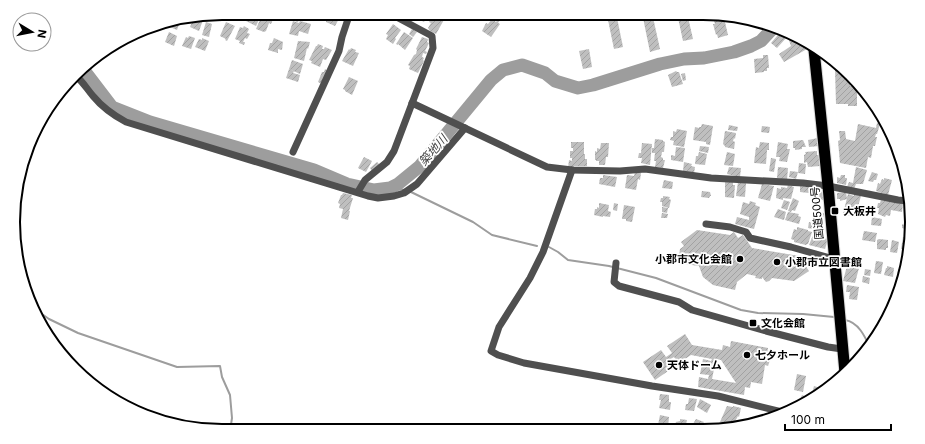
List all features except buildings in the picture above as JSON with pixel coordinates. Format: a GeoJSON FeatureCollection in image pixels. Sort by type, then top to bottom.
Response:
{"type":"FeatureCollection","features":[{"type":"Feature","properties":{"kind":"highway","name":"国道500号"},"geometry":{"type":"LineString","coordinates":[[814,54],[844,367]]}},
{"type":"Feature","properties":{"kind":"street"},"geometry":{"type":"LineString","coordinates":[[293,152],[339,51],[348,20]]}},
{"type":"Feature","properties":{"kind":"street"},"geometry":{"type":"LineString","coordinates":[[359,190],[365,180],[387,162],[394,151],[433,48],[432,36],[402,20]]}},
{"type":"Feature","properties":{"kind":"street"},"geometry":{"type":"LineString","coordinates":[[79,79],[105,108],[113,115],[126,122],[378,198],[394,196],[417,184],[464,128]]}},
{"type":"Feature","properties":{"kind":"street"},"geometry":{"type":"LineString","coordinates":[[412,103],[547,166],[572,170],[620,171],[645,169],[711,178],[803,183],[828,186],[904,201]]}},
{"type":"Feature","properties":{"kind":"street"},"geometry":{"type":"LineString","coordinates":[[572,170],[543,252],[530,278],[499,328],[491,351],[498,355],[524,363],[652,386],[718,396],[776,410]]}},
{"type":"Feature","properties":{"kind":"street"},"geometry":{"type":"LineString","coordinates":[[706,224],[730,227],[746,232],[750,238],[791,247],[834,259]]}},
{"type":"Feature","properties":{"kind":"street"},"geometry":{"type":"LineString","coordinates":[[616,263],[614,282],[619,286],[679,302],[692,310],[828,347],[842,348]]}},
{"type":"Feature","properties":{"kind":"waterway","name":"築地川"},"geometry":{"type":"LineString","coordinates":[[86,73],[112,107],[150,122],[314,170],[347,184],[374,190],[390,188],[398,184],[420,166],[491,80],[503,70],[522,65],[545,73],[555,81],[578,88],[593,85],[660,64],[734,52],[761,41],[770,32]]}},
{"type":"Feature","properties":{"kind":"waterway"},"geometry":{"type":"LineString","coordinates":[[390,188],[405,190]]}},
{"type":"Feature","properties":{"kind":"waterway"},"geometry":{"type":"LineString","coordinates":[[411,192],[473,222],[492,235],[537,246]]}},
{"type":"Feature","properties":{"kind":"waterway"},"geometry":{"type":"LineString","coordinates":[[549,247],[568,260],[609,266],[656,278],[741,310],[758,313],[803,314],[834,317]]}},
{"type":"Feature","properties":{"kind":"waterway"},"geometry":{"type":"LineString","coordinates":[[43,315],[78,333],[177,367],[220,366],[222,377],[230,395],[231,424]]}},
{"type":"Feature","properties":{"kind":"waterway"},"geometry":{"type":"LineString","coordinates":[[845,320],[854,324],[863,334],[866,341]]}},
{"type":"Feature","properties":{"kind":"place","name":"大板井"},"geometry":{"type":"Point","coordinates":[835,211]}},
{"type":"Feature","properties":{"kind":"place","name":"小郡市文化会館"},"geometry":{"type":"Point","coordinates":[740,259]}},
{"type":"Feature","properties":{"kind":"place","name":"小郡市立図書館"},"geometry":{"type":"Point","coordinates":[777,262]}},
{"type":"Feature","properties":{"kind":"place","name":"文化会館"},"geometry":{"type":"Point","coordinates":[753,323]}},
{"type":"Feature","properties":{"kind":"place","name":"七夕ホール"},"geometry":{"type":"Point","coordinates":[747,355]}},
{"type":"Feature","properties":{"kind":"place","name":"天体ドーム"},"geometry":{"type":"Point","coordinates":[659,365]}}]}
